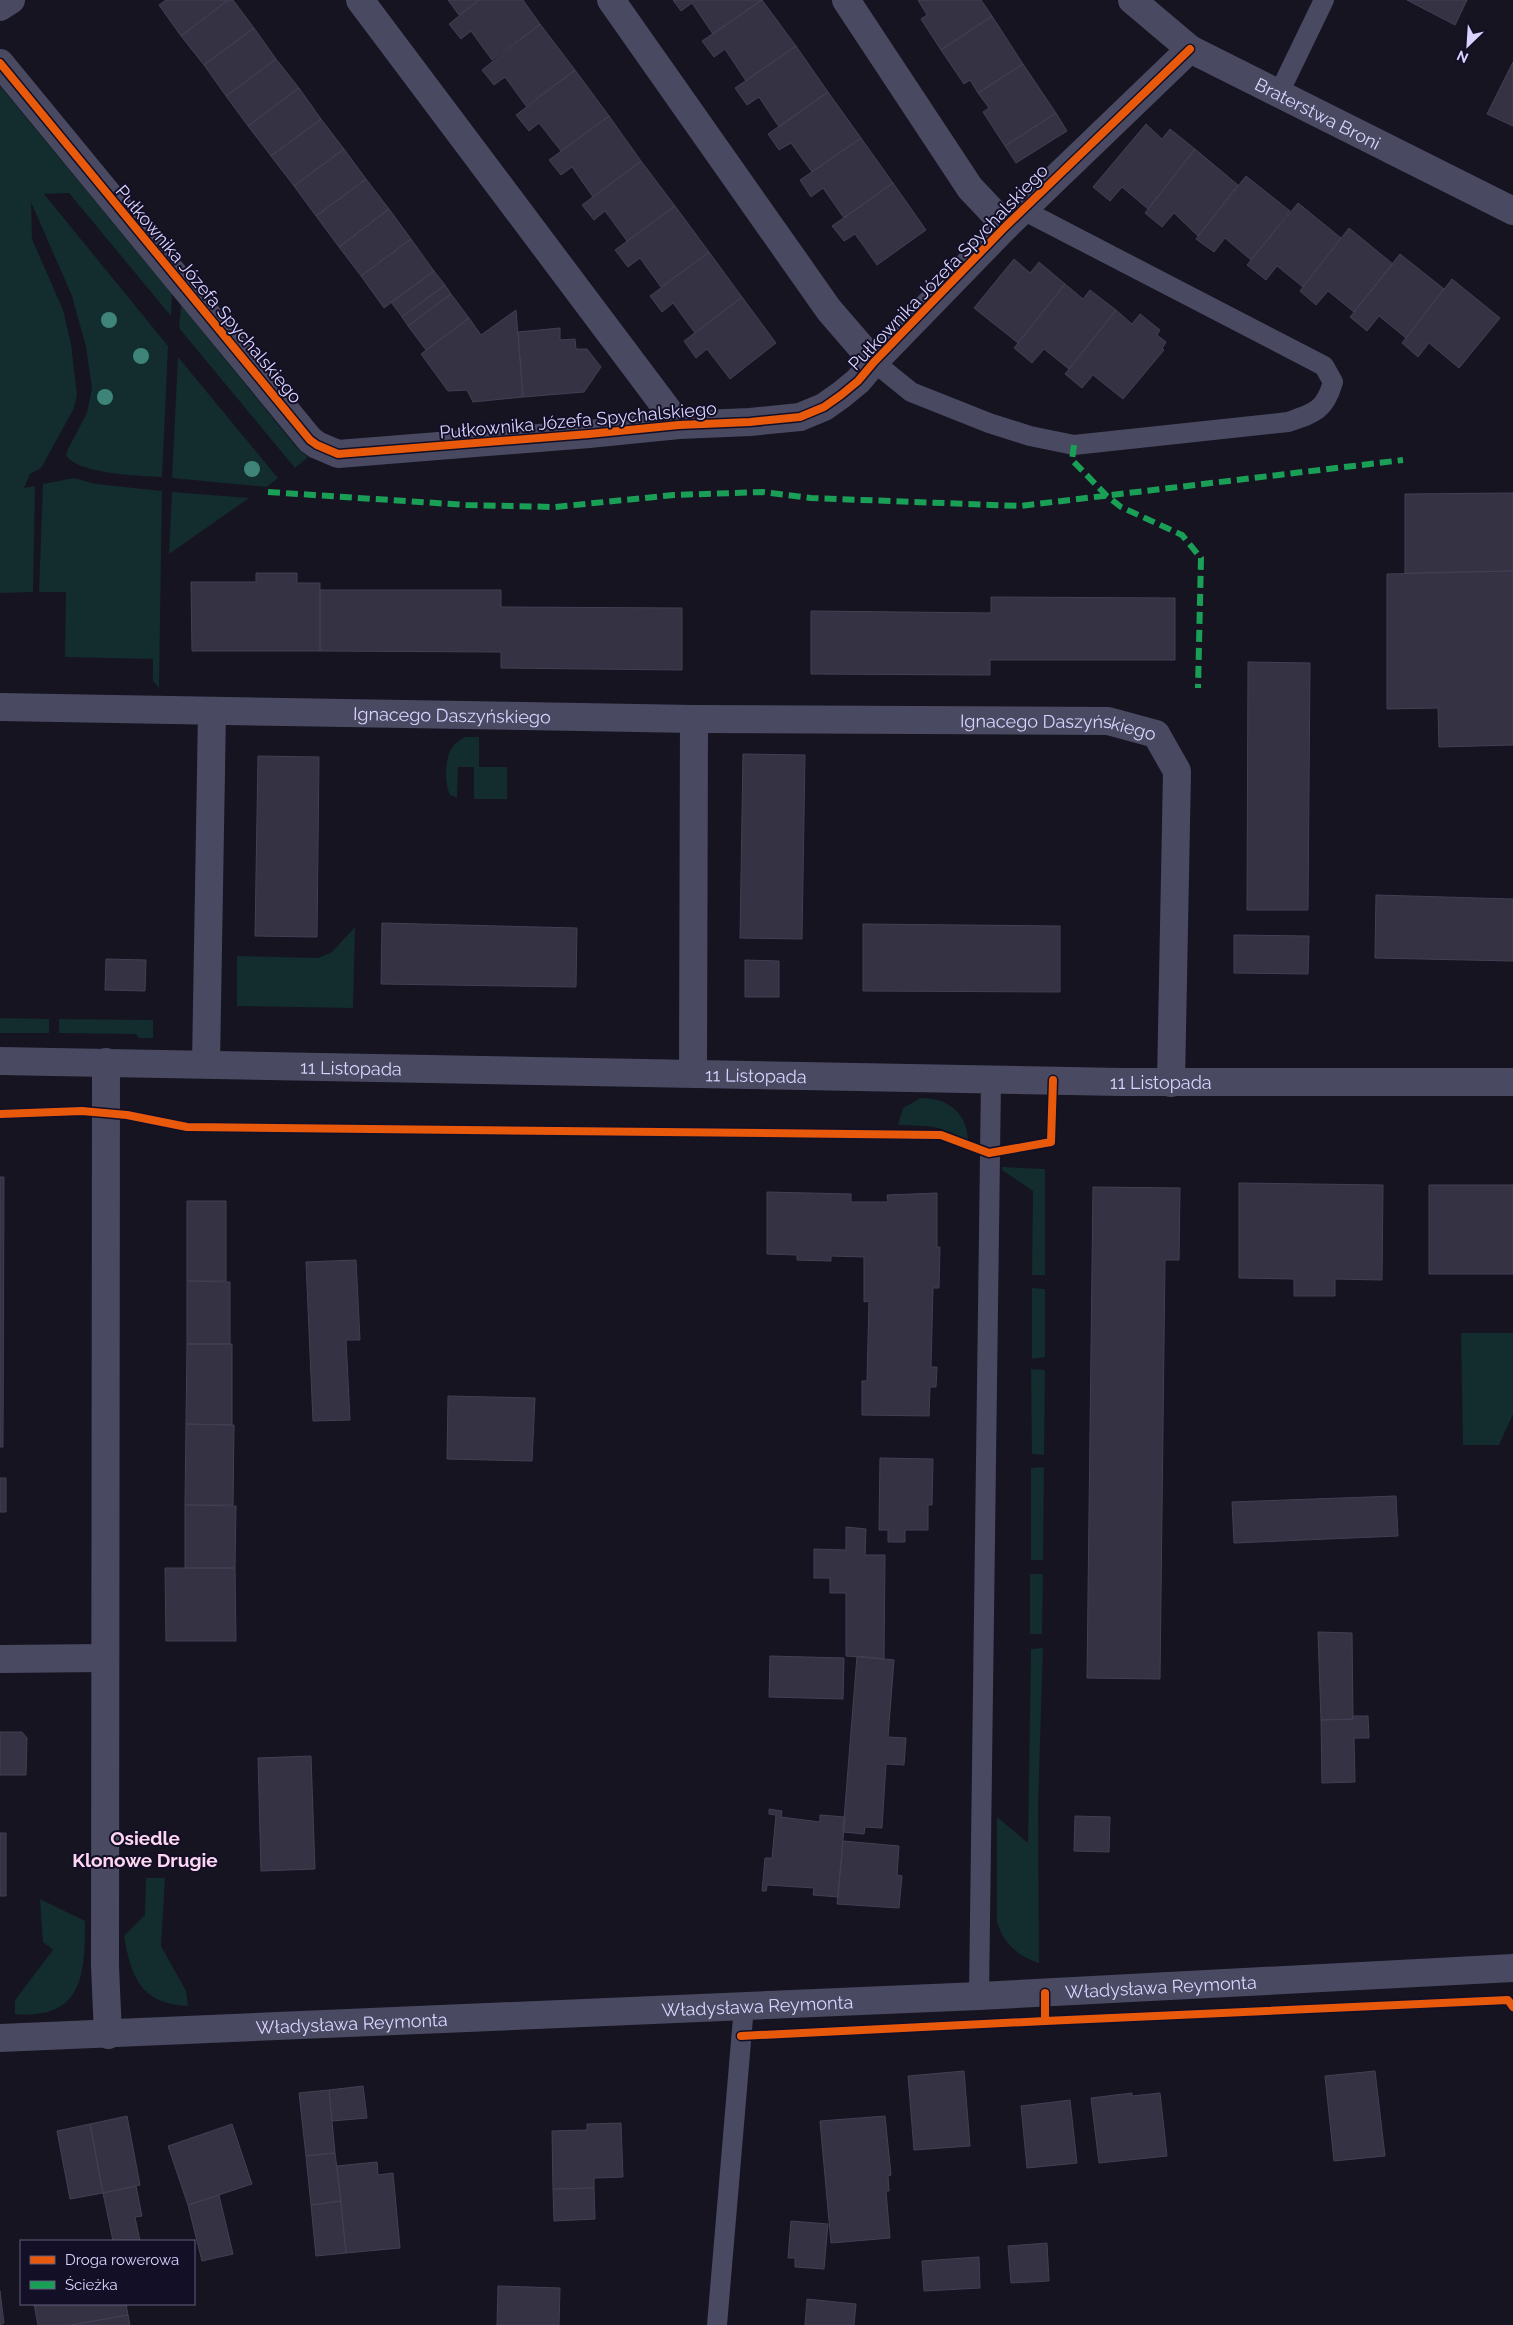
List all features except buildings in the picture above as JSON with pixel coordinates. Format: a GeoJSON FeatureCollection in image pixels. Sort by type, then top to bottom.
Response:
{"type":"FeatureCollection","features":[{"type":"Feature","properties":{"kind":"street"},"geometry":{"type":"LineString","coordinates":[[0,7],[12,0]]}},
{"type":"Feature","properties":{"kind":"street","name":"Pułkownika Józefa Spychalskiego"},"geometry":{"type":"LineString","coordinates":[[360,0],[679,425]]}},
{"type":"Feature","properties":{"kind":"street","name":"Pułkownika Józefa Spychalskiego"},"geometry":{"type":"LineString","coordinates":[[611,0],[829,310],[874,362]]}},
{"type":"Feature","properties":{"kind":"street","name":"Pułkownika Józefa Spychalskiego"},"geometry":{"type":"LineString","coordinates":[[846,0],[970,188],[1014,218]]}},
{"type":"Feature","properties":{"kind":"street","name":"Braterstwa Broni"},"geometry":{"type":"LineString","coordinates":[[1132,0],[1190,48],[1513,211]]}},
{"type":"Feature","properties":{"kind":"street","name":"Pułkownika Józefa Spychalskiego"},"geometry":{"type":"LineString","coordinates":[[0,63],[262,384],[317,445],[338,454],[679,425],[750,422],[800,417],[824,407],[858,381],[874,362],[1014,218],[1190,48]]}},
{"type":"Feature","properties":{"kind":"street","name":"Ignacego Daszyńskiego"},"geometry":{"type":"LineString","coordinates":[[0,707],[694,719],[1108,721],[1156,734],[1177,771],[1171,1083]]}},
{"type":"Feature","properties":{"kind":"street"},"geometry":{"type":"LineString","coordinates":[[206,1064],[212,712]]}},
{"type":"Feature","properties":{"kind":"street"},"geometry":{"type":"LineString","coordinates":[[693,1074],[694,719]]}},
{"type":"Feature","properties":{"kind":"street","name":"11 Listopada"},"geometry":{"type":"LineString","coordinates":[[0,1061],[1171,1083],[1513,1082]]}},
{"type":"Feature","properties":{"kind":"street"},"geometry":{"type":"LineString","coordinates":[[106,1062],[105,1966],[108,2035]]}},
{"type":"Feature","properties":{"kind":"street"},"geometry":{"type":"LineString","coordinates":[[0,1659],[106,1658]]}},
{"type":"Feature","properties":{"kind":"street","name":"Władysława Reymonta"},"geometry":{"type":"LineString","coordinates":[[0,2038],[108,2035],[980,1996],[1513,1968]]}},
{"type":"Feature","properties":{"kind":"lane"},"geometry":{"type":"LineString","coordinates":[[1279,93],[1324,0]]}},
{"type":"Feature","properties":{"kind":"lane","name":"Pułkownika Józefa Spychalskiego"},"geometry":{"type":"LineString","coordinates":[[874,362],[910,392],[997,426],[1030,436],[1074,444],[1288,422],[1315,413],[1328,399],[1333,382],[1324,366],[1014,218]]}},
{"type":"Feature","properties":{"kind":"lane"},"geometry":{"type":"LineString","coordinates":[[980,1996],[991,1079]]}},
{"type":"Feature","properties":{"kind":"lane"},"geometry":{"type":"LineString","coordinates":[[717,2325],[744,2006]]}},
{"type":"Feature","properties":{"kind":"green space"},"geometry":{"type":"Polygon","coordinates":[[[0,86],[172,294],[171,316],[69,193],[44,194],[168,346],[162,477],[110,473],[82,466],[72,461],[66,455],[87,413],[92,388],[86,347],[72,296],[31,202],[32,239],[63,310],[71,344],[77,395],[73,410],[41,468],[30,474],[24,488],[35,486],[33,592],[0,593],[0,86]]]}},
{"type":"Feature","properties":{"kind":"green space"},"geometry":{"type":"Polygon","coordinates":[[[181,305],[297,448],[308,457],[295,468],[179,328],[181,305]]]}},
{"type":"Feature","properties":{"kind":"green space"},"geometry":{"type":"Polygon","coordinates":[[[178,357],[278,478],[267,487],[172,478],[178,357]]]}},
{"type":"Feature","properties":{"kind":"green space"},"geometry":{"type":"Polygon","coordinates":[[[74,478],[96,484],[162,491],[159,688],[153,681],[153,659],[65,657],[66,592],[39,592],[43,484],[74,478]]]}},
{"type":"Feature","properties":{"kind":"green space"},"geometry":{"type":"Polygon","coordinates":[[[172,492],[249,498],[169,554],[172,492]]]}},
{"type":"Feature","properties":{"kind":"green space"},"geometry":{"type":"Polygon","coordinates":[[[465,737],[479,737],[479,767],[507,767],[507,799],[474,799],[474,767],[458,767],[457,798],[450,795],[446,776],[447,762],[451,749],[465,737]]]}},
{"type":"Feature","properties":{"kind":"green space"},"geometry":{"type":"Polygon","coordinates":[[[355,927],[353,1008],[237,1006],[237,956],[318,958],[332,952],[355,927]]]}},
{"type":"Feature","properties":{"kind":"green space"},"geometry":{"type":"Polygon","coordinates":[[[0,1018],[49,1019],[49,1033],[0,1033],[0,1018]]]}},
{"type":"Feature","properties":{"kind":"green space"},"geometry":{"type":"Polygon","coordinates":[[[59,1019],[153,1020],[153,1038],[139,1038],[136,1034],[59,1033],[59,1019]]]}},
{"type":"Feature","properties":{"kind":"green space"},"geometry":{"type":"Polygon","coordinates":[[[921,1098],[940,1101],[955,1109],[964,1123],[968,1142],[943,1129],[898,1125],[903,1108],[921,1098]]]}},
{"type":"Feature","properties":{"kind":"green space"},"geometry":{"type":"Polygon","coordinates":[[[1002,1167],[1045,1169],[1045,1275],[1032,1275],[1033,1191],[1002,1170],[1002,1167]]]}},
{"type":"Feature","properties":{"kind":"green space"},"geometry":{"type":"Polygon","coordinates":[[[1032,1288],[1045,1289],[1045,1357],[1032,1359],[1032,1288]]]}},
{"type":"Feature","properties":{"kind":"green space"},"geometry":{"type":"Polygon","coordinates":[[[1461,1333],[1513,1333],[1513,1414],[1499,1445],[1463,1445],[1461,1333]]]}},
{"type":"Feature","properties":{"kind":"green space"},"geometry":{"type":"Polygon","coordinates":[[[1031,1369],[1045,1370],[1044,1455],[1032,1454],[1031,1369]]]}},
{"type":"Feature","properties":{"kind":"green space"},"geometry":{"type":"Polygon","coordinates":[[[1044,1467],[1043,1560],[1031,1560],[1031,1468],[1044,1467]]]}},
{"type":"Feature","properties":{"kind":"green space"},"geometry":{"type":"Polygon","coordinates":[[[1030,1574],[1043,1574],[1042,1634],[1030,1634],[1030,1574]]]}},
{"type":"Feature","properties":{"kind":"green space"},"geometry":{"type":"Polygon","coordinates":[[[1043,1648],[1038,1806],[1039,1963],[1024,1957],[1012,1948],[1003,1936],[997,1922],[997,1817],[1028,1843],[1031,1649],[1043,1648]]]}},
{"type":"Feature","properties":{"kind":"green space"},"geometry":{"type":"Polygon","coordinates":[[[146,1878],[165,1878],[161,1946],[186,1991],[188,2006],[159,2000],[149,1994],[141,1986],[130,1964],[124,1936],[145,1915],[146,1878]]]}},
{"type":"Feature","properties":{"kind":"green space"},"geometry":{"type":"Polygon","coordinates":[[[40,1899],[85,1921],[84,1958],[81,1975],[76,1989],[67,2001],[55,2009],[38,2014],[15,2014],[15,2000],[53,1950],[43,1942],[40,1899]]]}},
{"type":"Feature","properties":{"kind":"marked path"},"geometry":{"type":"LineString","coordinates":[[1074,445],[1072,460],[1107,496],[1121,507],[1182,535],[1201,558],[1198,688]]}},
{"type":"Feature","properties":{"kind":"marked path"},"geometry":{"type":"LineString","coordinates":[[268,492],[466,505],[555,507],[674,495],[763,492],[811,498],[1020,506],[1403,460]]}},
{"type":"Feature","properties":{"kind":"cycle path"},"geometry":{"type":"LineString","coordinates":[[0,63],[310,440],[338,454],[679,425],[750,422],[800,417],[824,407],[858,381],[874,362],[1006,226],[1190,49]]}},
{"type":"Feature","properties":{"kind":"cycle path"},"geometry":{"type":"LineString","coordinates":[[0,1114],[82,1111],[127,1115],[187,1127],[941,1135],[989,1153],[1051,1142],[1053,1080]]}},
{"type":"Feature","properties":{"kind":"cycle path"},"geometry":{"type":"LineString","coordinates":[[741,2036],[1045,2021],[1045,1993]]}},
{"type":"Feature","properties":{"kind":"cycle path"},"geometry":{"type":"LineString","coordinates":[[1045,2021],[1508,2000],[1513,2007]]}},
{"type":"Feature","properties":{"kind":"district","name":"Osiedle Klonowe Drugie"},"geometry":{"type":"Point","coordinates":[145,1849]}}]}
